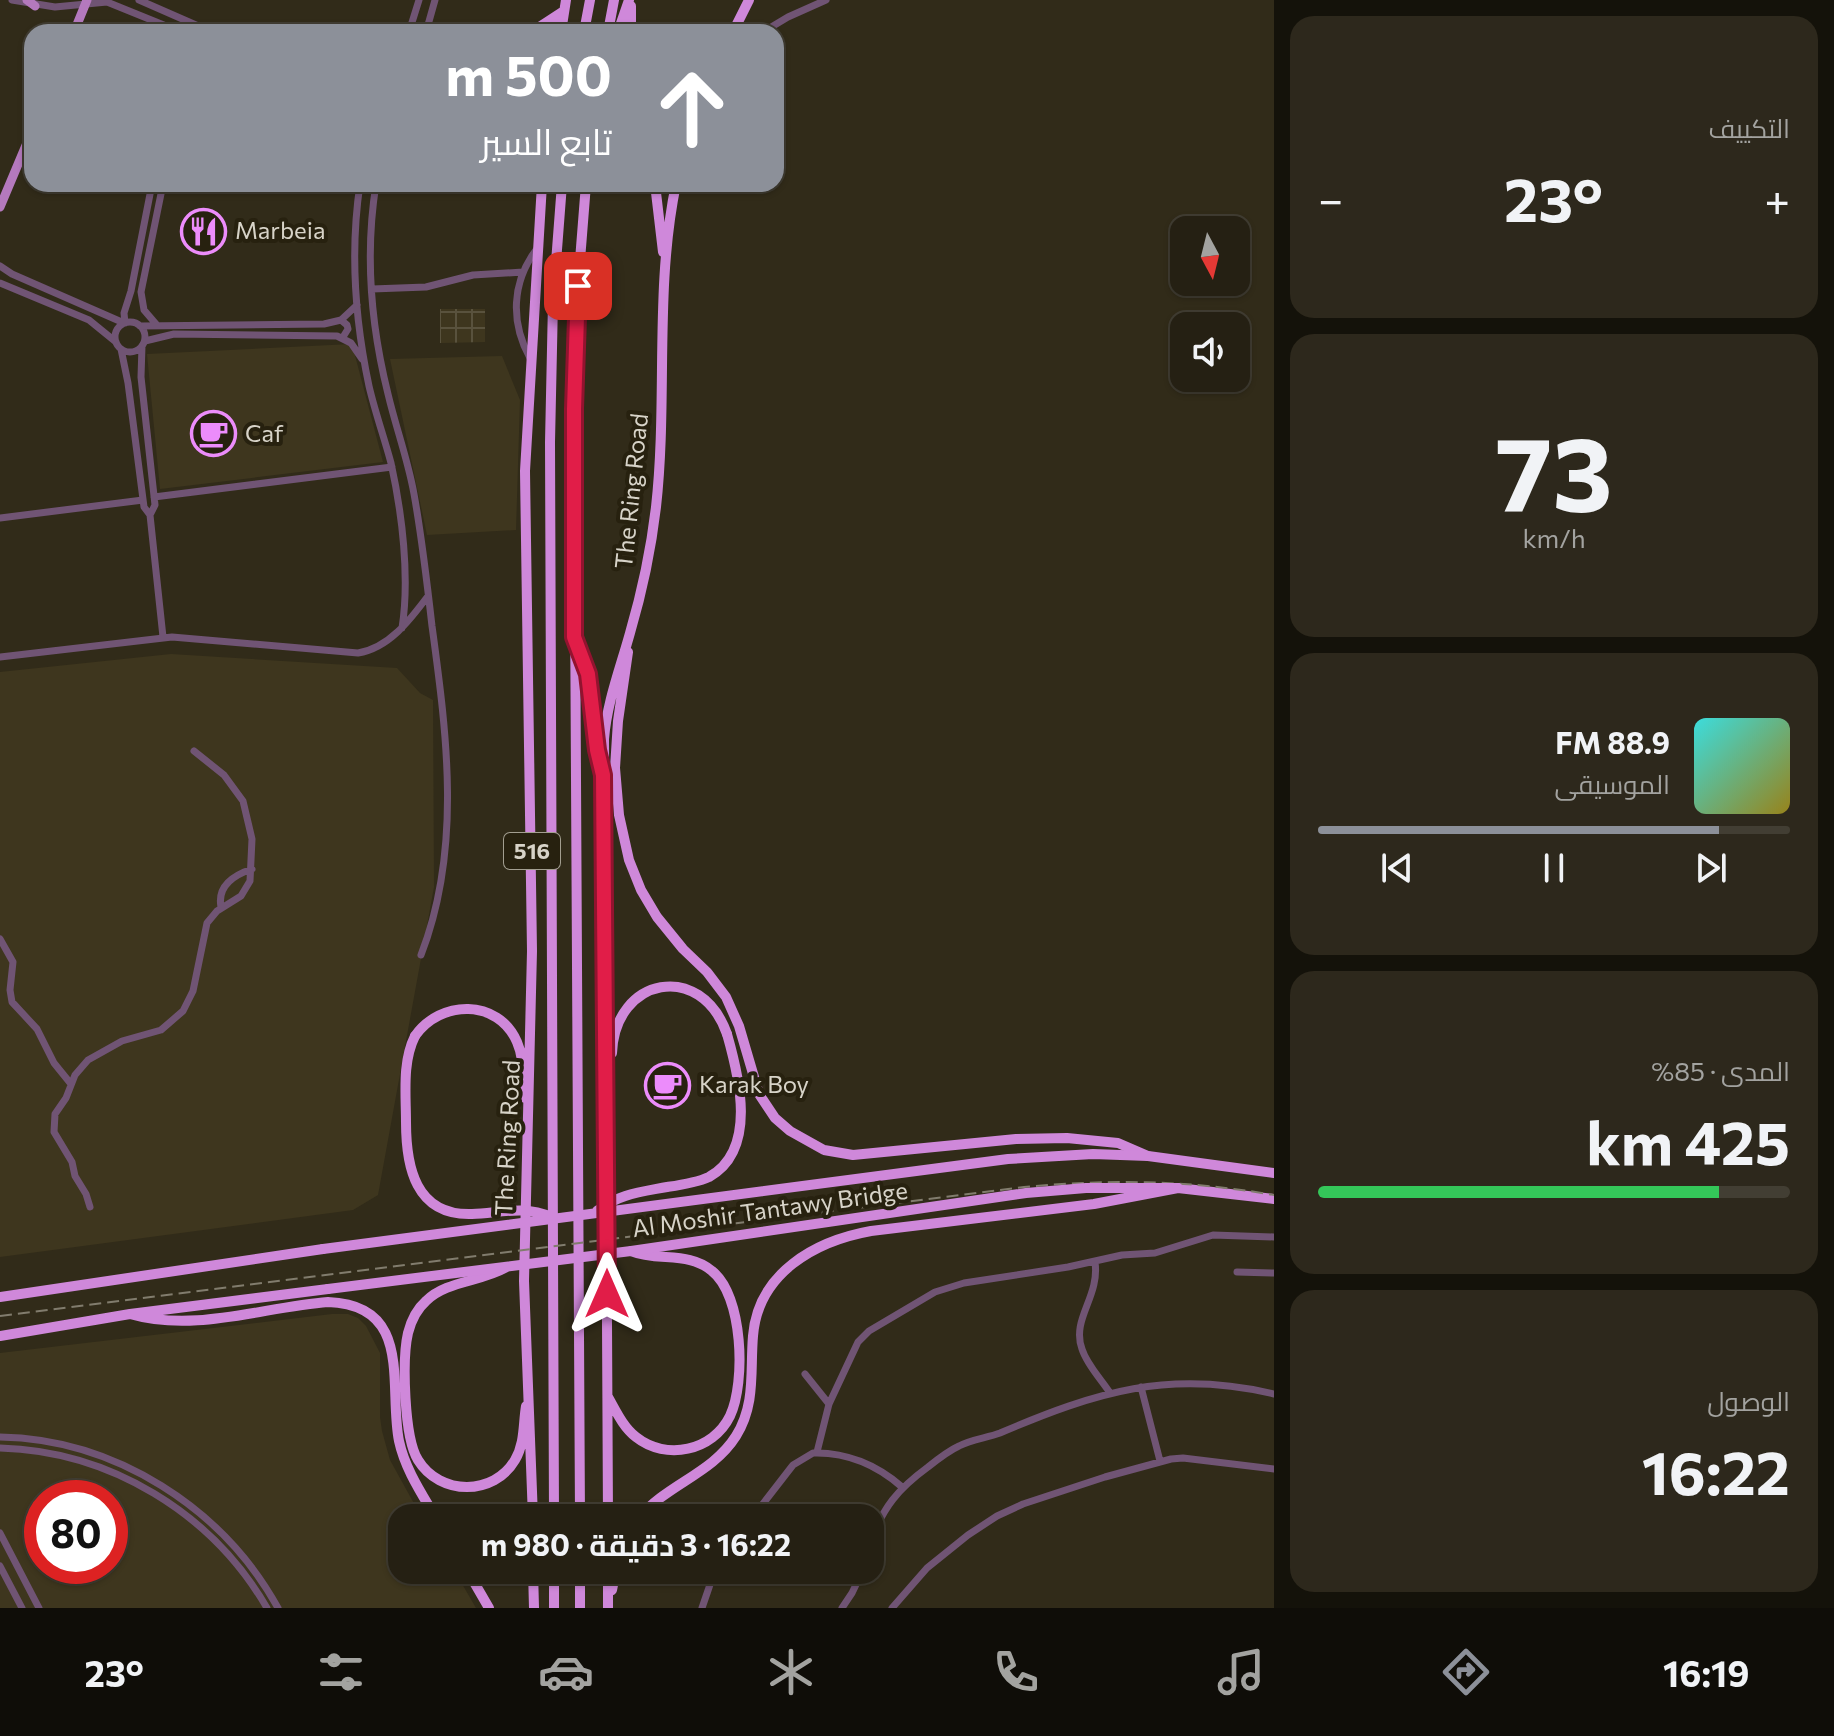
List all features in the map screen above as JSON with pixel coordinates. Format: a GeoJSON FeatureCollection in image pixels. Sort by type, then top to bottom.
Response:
{"type":"FeatureCollection","features":[{"type":"Feature","properties":{"kind":"highway"},"geometry":{"type":"LineString","coordinates":[[586,24],[590,0]]}},
{"type":"Feature","properties":{"kind":"highway"},"geometry":{"type":"LineString","coordinates":[[610,24],[614,0]]}},
{"type":"Feature","properties":{"kind":"highway"},"geometry":{"type":"LineString","coordinates":[[621,24],[630,0]]}},
{"type":"Feature","properties":{"kind":"highway"},"geometry":{"type":"LineString","coordinates":[[630,0],[631,24]]}},
{"type":"Feature","properties":{"kind":"highway"},"geometry":{"type":"LineString","coordinates":[[737,24],[749,0]]}},
{"type":"Feature","properties":{"kind":"highway"},"geometry":{"type":"LineString","coordinates":[[543,24],[565,6]]}},
{"type":"Feature","properties":{"kind":"highway","name":"The Ring Road"},"geometry":{"type":"LineString","coordinates":[[533,1504],[524,1247],[532,882],[525,471],[542,192]]}},
{"type":"Feature","properties":{"kind":"highway","name":"The Ring Road"},"geometry":{"type":"LineString","coordinates":[[554,1504],[550,426],[553,302],[561,192]]}},
{"type":"Feature","properties":{"kind":"highway","name":"The Ring Road"},"geometry":{"type":"LineString","coordinates":[[580,1504],[575,360],[586,192]]}},
{"type":"Feature","properties":{"kind":"highway"},"geometry":{"type":"LineString","coordinates":[[656,192],[658,229],[665,262]]}},
{"type":"Feature","properties":{"kind":"highway","name":"The Ring Road"},"geometry":{"type":"LineString","coordinates":[[608,1504],[604,739],[609,701],[644,580],[656,506],[665,262],[675,192]]}},
{"type":"Feature","properties":{"kind":"highway"},"geometry":{"type":"LineString","coordinates":[[629,636],[615,768],[619,815],[629,860],[641,890],[657,917],[726,997],[739,1026],[755,1085],[782,1125],[815,1146],[853,1155],[1050,1138],[1118,1143],[1148,1156],[1274,1173]]}},
{"type":"Feature","properties":{"kind":"highway"},"geometry":{"type":"LineString","coordinates":[[574,637],[588,674],[603,775]]}},
{"type":"Feature","properties":{"kind":"highway"},"geometry":{"type":"LineString","coordinates":[[597,1212],[625,1195],[701,1180],[719,1170],[728,1160],[739,1136],[736,1071],[721,1017],[711,1003],[694,991],[667,986],[641,994],[625,1008],[615,1028],[606,1102]]}},
{"type":"Feature","properties":{"kind":"highway"},"geometry":{"type":"LineString","coordinates":[[529,1114],[518,1045],[506,1026],[494,1016],[473,1009],[451,1010],[430,1020],[415,1036],[407,1065],[406,1146],[411,1174],[421,1191],[435,1204],[457,1212],[472,1214],[523,1210],[553,1218]]}},
{"type":"Feature","properties":{"kind":"highway","name":"Al Moshir Tantawy Bridge"},"geometry":{"type":"LineString","coordinates":[[0,1297],[553,1218],[1008,1159],[1065,1155],[1148,1156]]}},
{"type":"Feature","properties":{"kind":"highway","name":"Al Moshir Tantawy Bridge"},"geometry":{"type":"LineString","coordinates":[[1,1337],[130,1314],[631,1251],[1026,1193],[1102,1187],[1178,1188]]}},
{"type":"Feature","properties":{"kind":"highway"},"geometry":{"type":"LineString","coordinates":[[654,1504],[667,1492],[713,1463],[738,1433],[751,1399],[753,1337],[759,1309],[773,1283],[802,1256],[830,1242],[861,1233],[1084,1206],[1178,1188],[1274,1199]]}},
{"type":"Feature","properties":{"kind":"highway"},"geometry":{"type":"LineString","coordinates":[[607,1395],[630,1431],[657,1448],[689,1449],[716,1434],[730,1415],[735,1400],[738,1343],[731,1296],[719,1277],[695,1261],[649,1257],[631,1251]]}},
{"type":"Feature","properties":{"kind":"highway"},"geometry":{"type":"LineString","coordinates":[[505,1268],[433,1295],[421,1305],[413,1318],[407,1345],[408,1424],[416,1457],[429,1474],[448,1485],[462,1488],[484,1485],[503,1474],[517,1457],[522,1444],[529,1388]]}},
{"type":"Feature","properties":{"kind":"highway"},"geometry":{"type":"LineString","coordinates":[[130,1314],[185,1321],[328,1302],[351,1306],[365,1313],[382,1328],[393,1349],[401,1449],[411,1475],[428,1504]]}},
{"type":"Feature","properties":{"kind":"highway"},"geometry":{"type":"LineString","coordinates":[[475,1584],[489,1608]]}},
{"type":"Feature","properties":{"kind":"highway"},"geometry":{"type":"LineString","coordinates":[[533,1584],[534,1608]]}},
{"type":"Feature","properties":{"kind":"highway"},"geometry":{"type":"LineString","coordinates":[[554,1584],[554,1608]]}},
{"type":"Feature","properties":{"kind":"highway"},"geometry":{"type":"LineString","coordinates":[[580,1584],[580,1608]]}},
{"type":"Feature","properties":{"kind":"highway"},"geometry":{"type":"LineString","coordinates":[[608,1584],[608,1606]]}},
{"type":"Feature","properties":{"kind":"highway"},"geometry":{"type":"LineString","coordinates":[[608,1606],[613,1584]]}},
{"type":"Feature","properties":{"kind":"main road"},"geometry":{"type":"LineString","coordinates":[[77,24],[86,2]]}},
{"type":"Feature","properties":{"kind":"main road"},"geometry":{"type":"LineString","coordinates":[[0,207],[24,150]]}},
{"type":"Feature","properties":{"kind":"street"},"geometry":{"type":"LineString","coordinates":[[12,0],[65,7],[86,2],[107,2],[160,24]]}},
{"type":"Feature","properties":{"kind":"street"},"geometry":{"type":"LineString","coordinates":[[139,0],[194,24]]}},
{"type":"Feature","properties":{"kind":"street"},"geometry":{"type":"LineString","coordinates":[[412,24],[419,0]]}},
{"type":"Feature","properties":{"kind":"street"},"geometry":{"type":"LineString","coordinates":[[428,24],[435,0]]}},
{"type":"Feature","properties":{"kind":"street"},"geometry":{"type":"LineString","coordinates":[[776,24],[826,0]]}},
{"type":"Feature","properties":{"kind":"street"},"geometry":{"type":"LineString","coordinates":[[124,323],[123,315],[131,291],[150,192]]}},
{"type":"Feature","properties":{"kind":"street"},"geometry":{"type":"LineString","coordinates":[[156,324],[144,310],[141,292],[161,192]]}},
{"type":"Feature","properties":{"kind":"street"},"geometry":{"type":"LineString","coordinates":[[359,192],[355,250],[357,305],[365,363],[392,467],[402,540],[405,595],[402,628]]}},
{"type":"Feature","properties":{"kind":"street"},"geometry":{"type":"LineString","coordinates":[[375,192],[372,289],[381,365],[414,495],[445,725],[448,834],[442,885],[421,955]]}},
{"type":"Feature","properties":{"kind":"street"},"geometry":{"type":"LineString","coordinates":[[533,362],[520,338],[516,296],[523,272],[538,248]]}},
{"type":"Feature","properties":{"kind":"street"},"geometry":{"type":"LineString","coordinates":[[355,250],[371,249]]}},
{"type":"Feature","properties":{"kind":"street"},"geometry":{"type":"LineString","coordinates":[[0,266],[124,323],[134,323],[145,333],[141,377],[154,497],[150,515]]}},
{"type":"Feature","properties":{"kind":"street"},"geometry":{"type":"LineString","coordinates":[[372,289],[426,287],[473,275],[523,272]]}},
{"type":"Feature","properties":{"kind":"street"},"geometry":{"type":"LineString","coordinates":[[0,283],[89,320],[130,352],[143,344],[174,334],[343,337],[354,345],[365,363]]}},
{"type":"Feature","properties":{"kind":"street"},"geometry":{"type":"LineString","coordinates":[[140,326],[324,324],[341,320],[357,305]]}},
{"type":"Feature","properties":{"kind":"street"},"geometry":{"type":"LineString","coordinates":[[341,320],[348,329],[343,337]]}},
{"type":"Feature","properties":{"kind":"street"},"geometry":{"type":"LineString","coordinates":[[124,323],[116,331],[128,383],[143,500],[150,515],[163,637]]}},
{"type":"Feature","properties":{"kind":"street"},"geometry":{"type":"LineString","coordinates":[[154,497],[392,467]]}},
{"type":"Feature","properties":{"kind":"street"},"geometry":{"type":"LineString","coordinates":[[0,518],[143,500]]}},
{"type":"Feature","properties":{"kind":"street"},"geometry":{"type":"LineString","coordinates":[[402,540],[420,539]]}},
{"type":"Feature","properties":{"kind":"street"},"geometry":{"type":"LineString","coordinates":[[0,657],[163,637],[358,653],[378,647],[402,628],[428,596]]}},
{"type":"Feature","properties":{"kind":"street"},"geometry":{"type":"LineString","coordinates":[[90,1207],[75,1176],[71,1159],[60,1146],[53,1127],[55,1114],[77,1070],[96,1054],[122,1041],[161,1030],[183,1011],[193,991],[205,928],[213,914],[245,891],[252,869],[251,829],[243,801],[224,775],[194,751]]}},
{"type":"Feature","properties":{"kind":"street"},"geometry":{"type":"LineString","coordinates":[[221,907],[220,895],[224,887],[252,869]]}},
{"type":"Feature","properties":{"kind":"street"},"geometry":{"type":"LineString","coordinates":[[0,939],[13,962],[12,1002],[37,1029],[54,1063],[71,1084]]}},
{"type":"Feature","properties":{"kind":"street"},"geometry":{"type":"LineString","coordinates":[[1256,1196],[1274,1206]]}},
{"type":"Feature","properties":{"kind":"street"},"geometry":{"type":"LineString","coordinates":[[817,1452],[829,1404],[858,1342],[869,1331],[926,1296],[964,1283],[1122,1255],[1163,1251],[1213,1235],[1274,1237]]}},
{"type":"Feature","properties":{"kind":"street"},"geometry":{"type":"LineString","coordinates":[[1095,1262],[1096,1286],[1081,1321],[1079,1341],[1110,1393]]}},
{"type":"Feature","properties":{"kind":"street"},"geometry":{"type":"LineString","coordinates":[[1237,1272],[1274,1273]]}},
{"type":"Feature","properties":{"kind":"street"},"geometry":{"type":"LineString","coordinates":[[805,1374],[829,1404]]}},
{"type":"Feature","properties":{"kind":"street"},"geometry":{"type":"LineString","coordinates":[[884,1513],[902,1487],[957,1446],[995,1435],[1075,1402],[1141,1387],[1214,1383],[1274,1394]]}},
{"type":"Feature","properties":{"kind":"street"},"geometry":{"type":"LineString","coordinates":[[1141,1387],[1160,1461]]}},
{"type":"Feature","properties":{"kind":"street"},"geometry":{"type":"LineString","coordinates":[[0,1437],[54,1444],[102,1457],[146,1476],[178,1496],[235,1546],[278,1608]]}},
{"type":"Feature","properties":{"kind":"street"},"geometry":{"type":"LineString","coordinates":[[0,1448],[38,1452],[93,1466],[142,1486],[196,1522],[226,1551],[252,1583],[267,1608]]}},
{"type":"Feature","properties":{"kind":"street"},"geometry":{"type":"LineString","coordinates":[[763,1504],[796,1461],[817,1452],[866,1463],[880,1469],[902,1487]]}},
{"type":"Feature","properties":{"kind":"street"},"geometry":{"type":"LineString","coordinates":[[892,1608],[927,1568],[968,1535],[1023,1504],[1160,1461],[1183,1458],[1274,1469]]}},
{"type":"Feature","properties":{"kind":"street"},"geometry":{"type":"LineString","coordinates":[[173,1505],[178,1496]]}},
{"type":"Feature","properties":{"kind":"street"},"geometry":{"type":"LineString","coordinates":[[0,1533],[39,1608]]}},
{"type":"Feature","properties":{"kind":"street"},"geometry":{"type":"LineString","coordinates":[[0,1566],[22,1608]]}},
{"type":"Feature","properties":{"kind":"street"},"geometry":{"type":"LineString","coordinates":[[702,1608],[710,1584]]}},
{"type":"Feature","properties":{"kind":"street"},"geometry":{"type":"LineString","coordinates":[[842,1608],[856,1584]]}},
{"type":"Feature","properties":{"kind":"shaded area"},"geometry":{"type":"Polygon","coordinates":[[[440,309],[485,309],[485,342],[440,343],[440,309]]]}},
{"type":"Feature","properties":{"kind":"shaded area"},"geometry":{"type":"Polygon","coordinates":[[[352,344],[383,462],[160,489],[147,354],[352,344]]]}},
{"type":"Feature","properties":{"kind":"shaded area"},"geometry":{"type":"Polygon","coordinates":[[[502,356],[520,400],[516,530],[427,535],[390,359],[502,356]]]}},
{"type":"Feature","properties":{"kind":"shaded area"},"geometry":{"type":"Polygon","coordinates":[[[171,654],[397,668],[420,693],[433,700],[434,887],[378,1195],[353,1210],[0,1257],[0,672],[171,654]]]}},
{"type":"Feature","properties":{"kind":"shaded area"},"geometry":{"type":"Polygon","coordinates":[[[348,1314],[366,1326],[380,1353],[382,1431],[390,1460],[414,1504],[388,1504],[388,1584],[462,1584],[476,1608],[0,1608],[0,1353],[348,1314]]]}},
{"type":"Feature","properties":{"kind":"railway"},"geometry":{"type":"LineString","coordinates":[[0,1316],[1024,1187],[1149,1182],[1274,1195]]}},
{"type":"Feature","properties":{"kind":"place","name":"Marbeia"},"geometry":{"type":"Point","coordinates":[204,231]}},
{"type":"Feature","properties":{"kind":"place","name":"Caf"},"geometry":{"type":"Point","coordinates":[214,434]}},
{"type":"Feature","properties":{"kind":"place","name":"Karak Boy"},"geometry":{"type":"Point","coordinates":[668,1085]}},
{"type":"Feature","properties":{"kind":"route"},"geometry":{"type":"LineString","coordinates":[[578,286],[574,409],[574,637],[588,674],[598,758],[603,775],[607,1294]]}}]}
